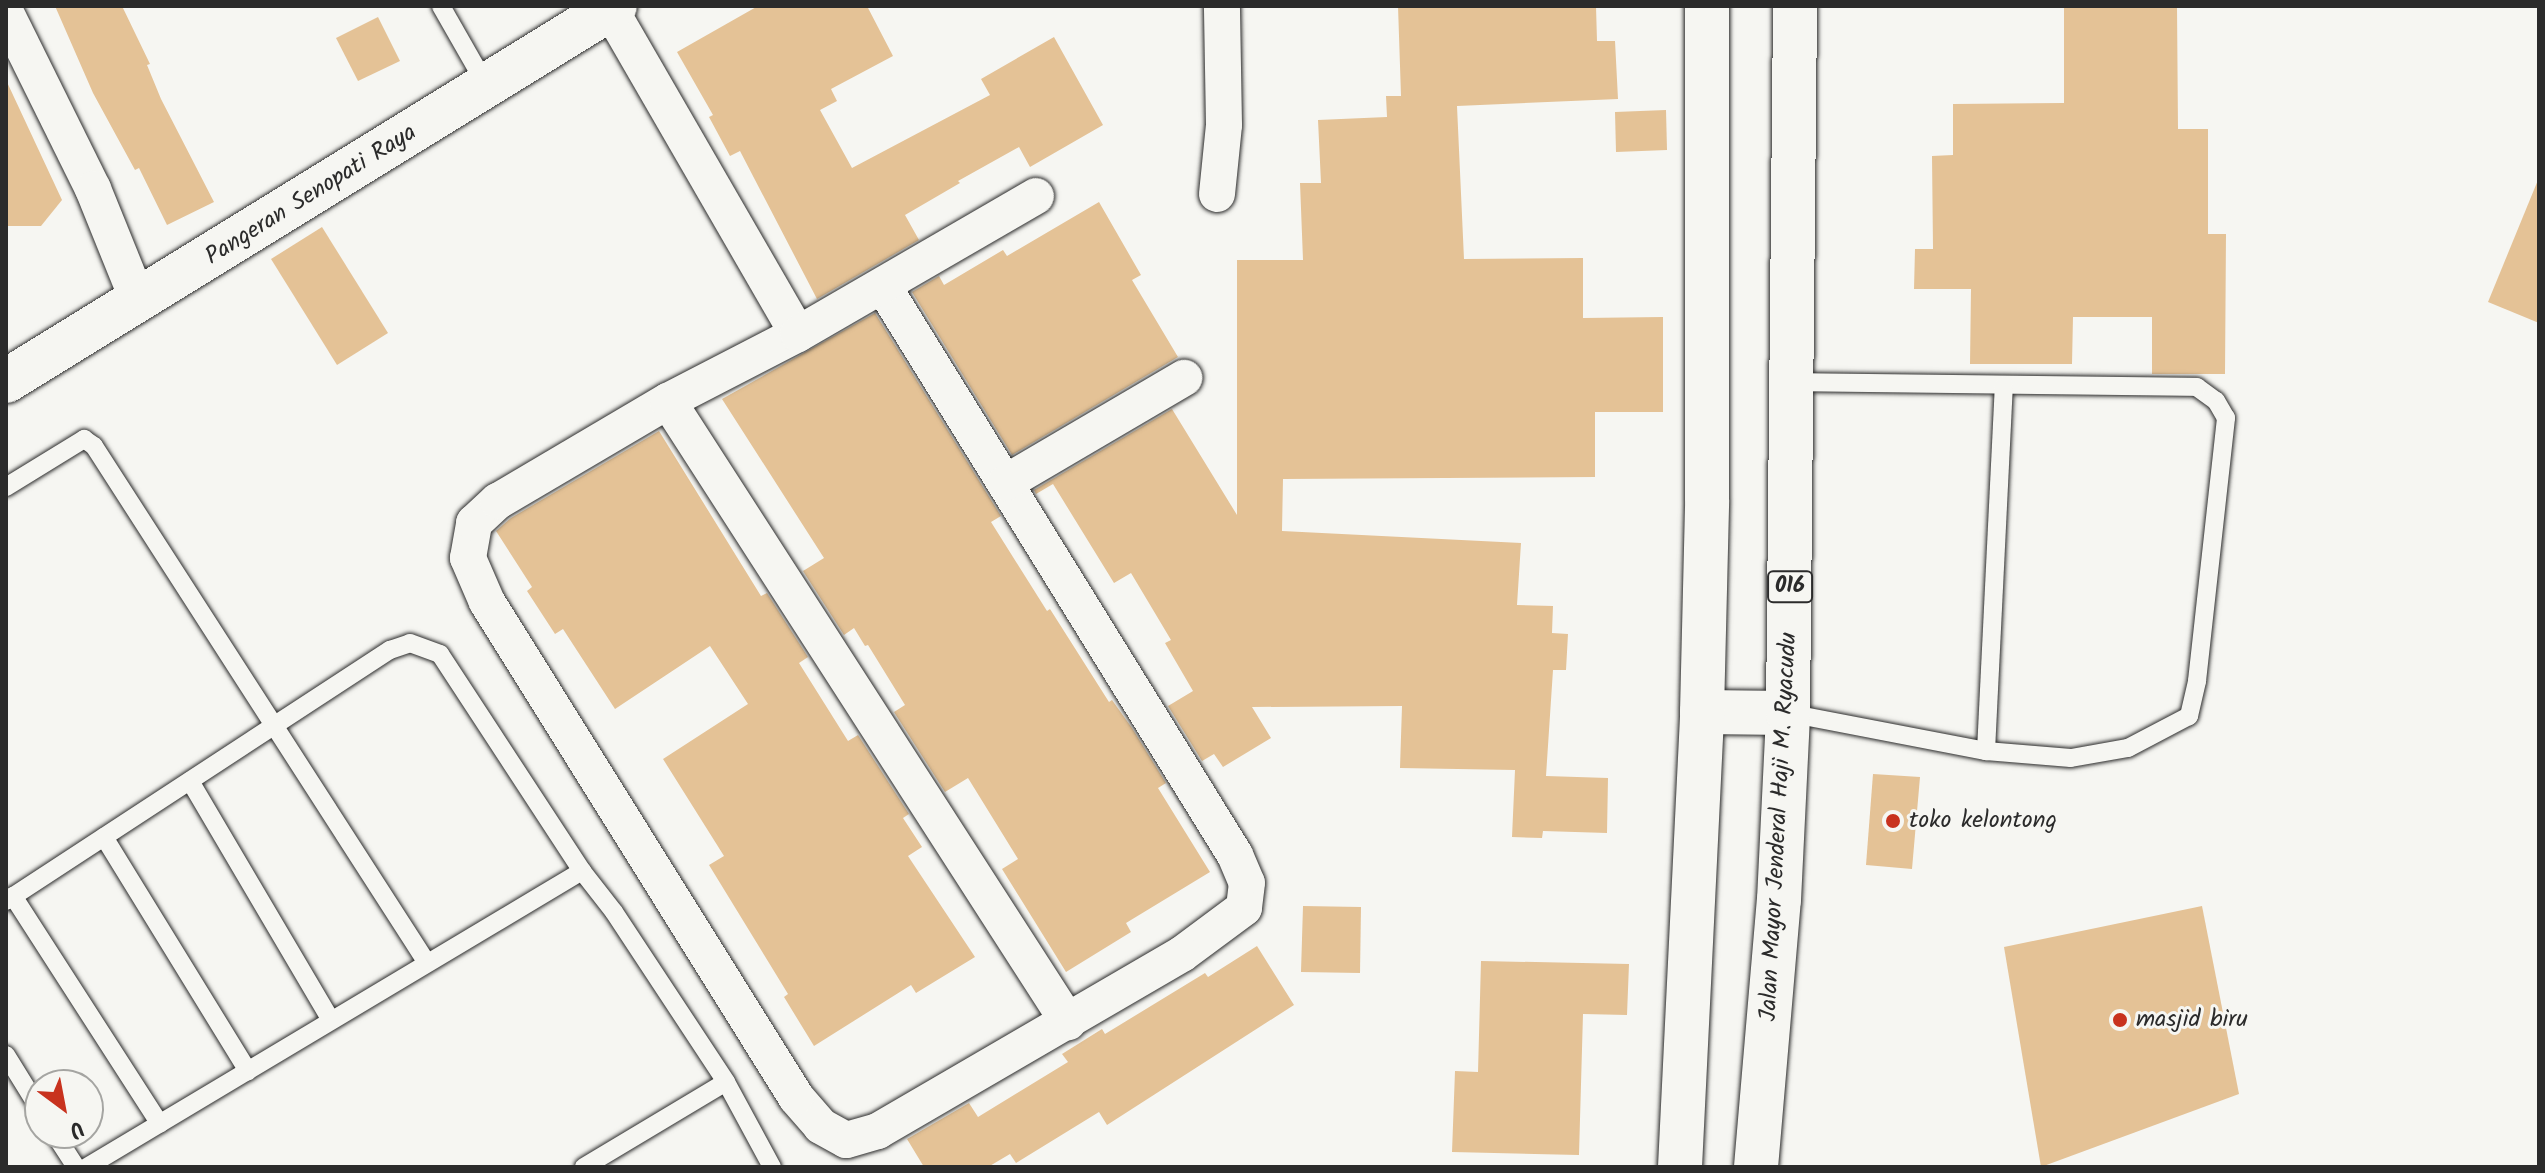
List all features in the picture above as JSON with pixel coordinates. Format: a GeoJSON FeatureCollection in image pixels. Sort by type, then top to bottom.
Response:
{"type":"FeatureCollection","features":[{"type":"Feature","properties":{"kind":"main road"},"geometry":{"type":"LineString","coordinates":[[1680,1167],[1702,712],[1707,500],[1707,6]]}},
{"type":"Feature","properties":{"kind":"main road","name":"Jalan Mayor Jenderal Haji M. Ryacudu"},"geometry":{"type":"LineString","coordinates":[[1756,1167],[1779,900],[1788,713],[1795,6]]}},
{"type":"Feature","properties":{"kind":"main road","name":"Pangeran Senopati Raya"},"geometry":{"type":"LineString","coordinates":[[6,381],[139,303],[612,8]]}},
{"type":"Feature","properties":{"kind":"main road"},"geometry":{"type":"LineString","coordinates":[[1702,712],[1788,713]]}},
{"type":"Feature","properties":{"kind":"street"},"geometry":{"type":"LineString","coordinates":[[1217,194],[1224,125],[1222,6]]}},
{"type":"Feature","properties":{"kind":"street"},"geometry":{"type":"LineString","coordinates":[[612,8],[798,334]]}},
{"type":"Feature","properties":{"kind":"street"},"geometry":{"type":"LineString","coordinates":[[6,13],[93,189],[139,303]]}},
{"type":"Feature","properties":{"kind":"street"},"geometry":{"type":"LineString","coordinates":[[883,286],[1235,855],[1247,883],[1244,908],[1182,954],[878,1131],[846,1140],[821,1126],[796,1097],[487,602],[468,558],[474,523],[498,501],[668,401],[798,334],[1036,196]]}},
{"type":"Feature","properties":{"kind":"street"},"geometry":{"type":"LineString","coordinates":[[1005,483],[1184,378]]}},
{"type":"Feature","properties":{"kind":"street"},"geometry":{"type":"LineString","coordinates":[[668,401],[1068,1022]]}},
{"type":"Feature","properties":{"kind":"lane"},"geometry":{"type":"LineString","coordinates":[[441,6],[486,85]]}},
{"type":"Feature","properties":{"kind":"lane"},"geometry":{"type":"LineString","coordinates":[[1788,713],[1986,751],[2071,758],[2128,748],[2189,716],[2197,681],[2226,418],[2216,401],[2197,387],[1793,382]]}},
{"type":"Feature","properties":{"kind":"lane"},"geometry":{"type":"LineString","coordinates":[[1986,751],[2004,385]]}},
{"type":"Feature","properties":{"kind":"lane"},"geometry":{"type":"LineString","coordinates":[[6,487],[84,439],[89,441],[427,963]]}},
{"type":"Feature","properties":{"kind":"lane"},"geometry":{"type":"LineString","coordinates":[[160,1124],[10,899],[390,650],[410,643],[424,645],[440,654],[582,871],[614,912],[726,1082],[772,1167]]}},
{"type":"Feature","properties":{"kind":"lane"},"geometry":{"type":"LineString","coordinates":[[190,781],[331,1020]]}},
{"type":"Feature","properties":{"kind":"lane"},"geometry":{"type":"LineString","coordinates":[[104,837],[248,1071]]}},
{"type":"Feature","properties":{"kind":"lane"},"geometry":{"type":"LineString","coordinates":[[87,1167],[582,871]]}},
{"type":"Feature","properties":{"kind":"lane"},"geometry":{"type":"LineString","coordinates":[[6,1055],[24,1084]]}},
{"type":"Feature","properties":{"kind":"lane"},"geometry":{"type":"LineString","coordinates":[[584,1167],[726,1082]]}},
{"type":"Feature","properties":{"kind":"lane"},"geometry":{"type":"LineString","coordinates":[[64,1149],[76,1167]]}},
{"type":"Feature","properties":{"kind":"building"},"geometry":{"type":"Polygon","coordinates":[[[55,6],[122,6],[150,64],[147,65],[161,99],[214,202],[167,225],[139,168],[135,170],[93,93],[55,6]]]}},
{"type":"Feature","properties":{"kind":"building"},"geometry":{"type":"Polygon","coordinates":[[[758,6],[867,6],[893,56],[831,89],[837,101],[820,110],[852,168],[990,95],[981,79],[1054,37],[1103,125],[1030,167],[1019,147],[958,181],[960,183],[905,215],[919,240],[817,299],[740,151],[730,156],[709,117],[713,115],[677,52],[758,6]]]}},
{"type":"Feature","properties":{"kind":"building"},"geometry":{"type":"Polygon","coordinates":[[[1398,6],[1596,6],[1597,41],[1615,41],[1618,99],[1457,106],[1464,259],[1583,258],[1583,318],[1663,317],[1663,412],[1595,412],[1595,477],[1283,479],[1282,531],[1521,543],[1517,605],[1553,606],[1552,633],[1568,634],[1566,670],[1553,670],[1546,776],[1608,778],[1607,833],[1543,831],[1542,838],[1512,837],[1515,770],[1400,768],[1402,706],[1252,707],[1271,738],[1223,767],[1214,754],[1202,761],[1168,706],[1193,691],[1165,643],[1171,640],[1131,573],[1114,583],[1053,484],[1036,494],[1034,490],[1172,409],[1237,515],[1237,260],[1303,260],[1300,183],[1321,183],[1318,120],[1387,117],[1386,96],[1401,96],[1398,6]]]}},
{"type":"Feature","properties":{"kind":"building"},"geometry":{"type":"Polygon","coordinates":[[[2064,6],[2177,6],[2178,129],[2208,129],[2208,234],[2226,234],[2225,374],[2152,374],[2152,317],[2073,317],[2072,364],[1970,364],[1971,289],[1914,289],[1915,249],[1933,249],[1932,156],[1953,155],[1953,104],[2064,103],[2064,6]]]}},
{"type":"Feature","properties":{"kind":"building"},"geometry":{"type":"Polygon","coordinates":[[[378,17],[400,61],[358,81],[336,38],[378,17]]]}},
{"type":"Feature","properties":{"kind":"building"},"geometry":{"type":"Polygon","coordinates":[[[6,80],[62,200],[41,226],[6,226],[6,80]]]}},
{"type":"Feature","properties":{"kind":"building"},"geometry":{"type":"Polygon","coordinates":[[[1666,110],[1667,150],[1616,152],[1615,112],[1666,110]]]}},
{"type":"Feature","properties":{"kind":"building"},"geometry":{"type":"Polygon","coordinates":[[[2539,180],[2539,323],[2488,302],[2539,180]]]}},
{"type":"Feature","properties":{"kind":"building"},"geometry":{"type":"Polygon","coordinates":[[[1099,202],[1141,275],[1132,280],[1178,357],[1012,455],[912,292],[939,276],[944,285],[1003,250],[1007,256],[1099,202]]]}},
{"type":"Feature","properties":{"kind":"building"},"geometry":{"type":"Polygon","coordinates":[[[322,227],[388,333],[337,365],[271,259],[322,227]]]}},
{"type":"Feature","properties":{"kind":"building"},"geometry":{"type":"Polygon","coordinates":[[[875,313],[1001,516],[991,522],[1047,611],[1050,609],[1109,702],[1112,700],[1132,728],[1166,783],[1158,788],[1210,872],[1126,923],[1131,932],[1066,972],[1002,869],[1018,859],[968,778],[945,792],[894,712],[905,705],[868,645],[865,646],[854,628],[844,635],[803,571],[824,558],[722,399],[875,313]]]}},
{"type":"Feature","properties":{"kind":"building"},"geometry":{"type":"Polygon","coordinates":[[[659,431],[761,596],[767,593],[808,657],[799,663],[848,741],[858,735],[909,814],[903,818],[922,847],[908,856],[975,957],[916,993],[911,985],[814,1046],[784,997],[788,994],[709,865],[724,856],[663,759],[748,704],[710,646],[615,709],[563,629],[555,634],[527,591],[532,587],[496,531],[511,518],[659,431]]]}},
{"type":"Feature","properties":{"kind":"building","name":"toko kelontong"},"geometry":{"type":"Polygon","coordinates":[[[1873,774],[1920,777],[1912,869],[1866,865],[1873,774]]]}},
{"type":"Feature","properties":{"kind":"building"},"geometry":{"type":"Polygon","coordinates":[[[1303,906],[1361,907],[1360,973],[1301,972],[1303,906]]]}},
{"type":"Feature","properties":{"kind":"building","name":"masjid biru"},"geometry":{"type":"Polygon","coordinates":[[[2202,906],[2239,1094],[2041,1167],[2004,947],[2202,906]]]}},
{"type":"Feature","properties":{"kind":"building"},"geometry":{"type":"Polygon","coordinates":[[[1257,946],[1294,1005],[1107,1125],[1099,1112],[1016,1163],[1010,1154],[988,1167],[924,1167],[907,1139],[969,1103],[978,1117],[1068,1062],[1062,1054],[1102,1029],[1105,1034],[1205,973],[1208,977],[1257,946]]]}},
{"type":"Feature","properties":{"kind":"building"},"geometry":{"type":"Polygon","coordinates":[[[1481,961],[1629,964],[1627,1015],[1583,1014],[1579,1155],[1452,1152],[1455,1071],[1478,1072],[1481,961]]]}},
{"type":"Feature","properties":{"kind":"place","name":"toko kelontong"},"geometry":{"type":"Point","coordinates":[1893,821]}},
{"type":"Feature","properties":{"kind":"place","name":"masjid biru"},"geometry":{"type":"Point","coordinates":[2120,1020]}}]}
